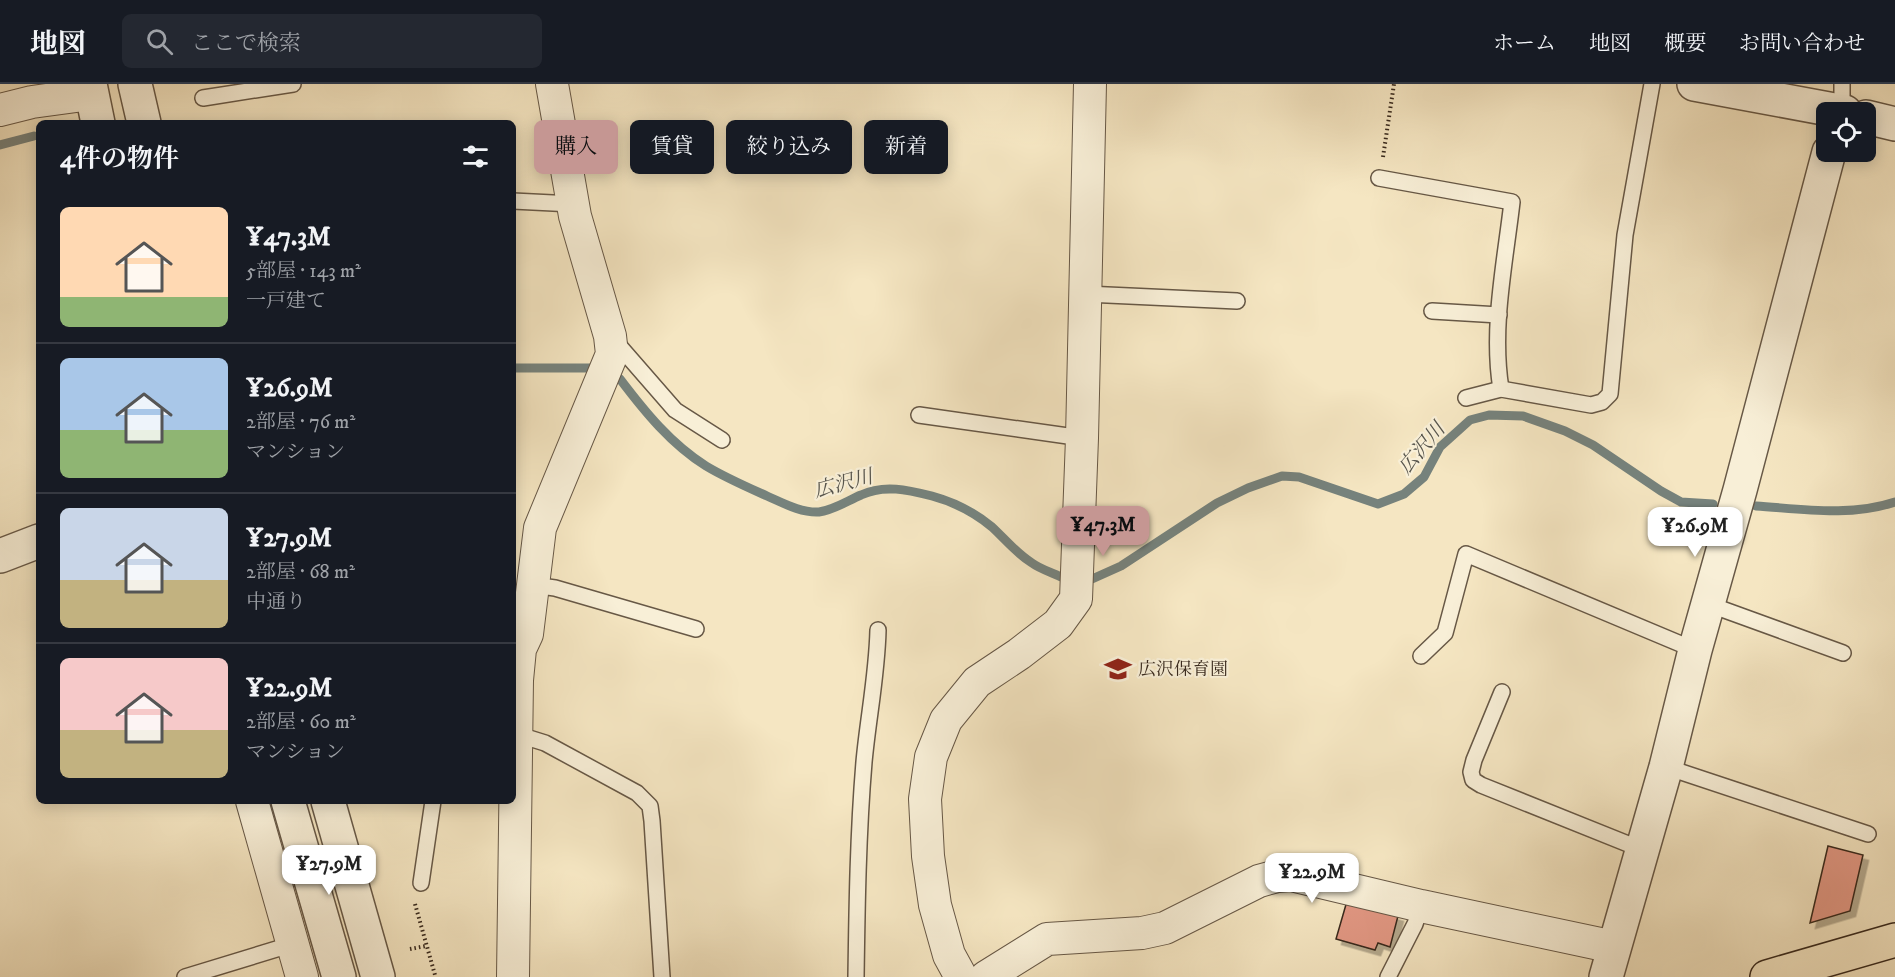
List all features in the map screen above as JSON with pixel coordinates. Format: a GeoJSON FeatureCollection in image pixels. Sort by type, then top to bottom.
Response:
{"type":"FeatureCollection","features":[{"type":"Feature","properties":{"kind":"highway"},"geometry":{"type":"LineString","coordinates":[[1767,977],[1895,940]]}},
{"type":"Feature","properties":{"kind":"street"},"geometry":{"type":"LineString","coordinates":[[135,84],[144,120]]}},
{"type":"Feature","properties":{"kind":"street"},"geometry":{"type":"LineString","coordinates":[[516,734],[516,650],[527,634],[523,583],[540,528],[612,354],[610,336],[575,216],[552,84]]}},
{"type":"Feature","properties":{"kind":"street"},"geometry":{"type":"LineString","coordinates":[[961,977],[949,955],[938,915],[928,856],[925,799],[931,757],[946,720],[977,682],[1058,624],[1076,599],[1090,84]]}},
{"type":"Feature","properties":{"kind":"street"},"geometry":{"type":"LineString","coordinates":[[1694,84],[1816,103]]}},
{"type":"Feature","properties":{"kind":"street"},"geometry":{"type":"LineString","coordinates":[[0,110],[32,102],[93,100]]}},
{"type":"Feature","properties":{"kind":"street"},"geometry":{"type":"LineString","coordinates":[[1876,118],[1895,124]]}},
{"type":"Feature","properties":{"kind":"street"},"geometry":{"type":"LineString","coordinates":[[986,977],[1017,969],[1047,939],[1142,933],[1165,928],[1259,881],[1291,875],[1421,906],[1610,962],[1666,767],[1825,162]]}},
{"type":"Feature","properties":{"kind":"street"},"geometry":{"type":"LineString","coordinates":[[0,556],[36,542]]}},
{"type":"Feature","properties":{"kind":"street"},"geometry":{"type":"LineString","coordinates":[[253,804],[302,977]]}},
{"type":"Feature","properties":{"kind":"street"},"geometry":{"type":"LineString","coordinates":[[289,804],[339,977]]}},
{"type":"Feature","properties":{"kind":"street"},"geometry":{"type":"LineString","coordinates":[[329,804],[378,977]]}},
{"type":"Feature","properties":{"kind":"street"},"geometry":{"type":"LineString","coordinates":[[513,977],[515,804]]}},
{"type":"Feature","properties":{"kind":"lane"},"geometry":{"type":"LineString","coordinates":[[203,98],[293,84]]}},
{"type":"Feature","properties":{"kind":"lane"},"geometry":{"type":"LineString","coordinates":[[1466,398],[1501,389],[1590,405],[1602,402],[1610,394],[1625,235],[1652,84]]}},
{"type":"Feature","properties":{"kind":"lane"},"geometry":{"type":"LineString","coordinates":[[1379,178],[1512,202],[1499,315],[1498,368],[1501,389]]}},
{"type":"Feature","properties":{"kind":"lane"},"geometry":{"type":"LineString","coordinates":[[516,201],[573,204]]}},
{"type":"Feature","properties":{"kind":"lane"},"geometry":{"type":"LineString","coordinates":[[1086,294],[1237,301]]}},
{"type":"Feature","properties":{"kind":"lane"},"geometry":{"type":"LineString","coordinates":[[1432,311],[1499,315]]}},
{"type":"Feature","properties":{"kind":"lane"},"geometry":{"type":"LineString","coordinates":[[610,336],[675,410],[722,440]]}},
{"type":"Feature","properties":{"kind":"lane"},"geometry":{"type":"LineString","coordinates":[[919,415],[1082,438]]}},
{"type":"Feature","properties":{"kind":"lane"},"geometry":{"type":"LineString","coordinates":[[1421,656],[1445,633],[1466,554],[1695,650]]}},
{"type":"Feature","properties":{"kind":"lane"},"geometry":{"type":"LineString","coordinates":[[523,583],[555,588],[696,628]]}},
{"type":"Feature","properties":{"kind":"lane"},"geometry":{"type":"LineString","coordinates":[[1708,604],[1843,653]]}},
{"type":"Feature","properties":{"kind":"lane"},"geometry":{"type":"LineString","coordinates":[[856,977],[859,826],[866,737],[878,652],[878,630]]}},
{"type":"Feature","properties":{"kind":"lane"},"geometry":{"type":"LineString","coordinates":[[1502,692],[1474,760],[1471,772],[1473,780],[1643,849]]}},
{"type":"Feature","properties":{"kind":"lane"},"geometry":{"type":"LineString","coordinates":[[516,734],[545,743],[637,793],[650,806],[662,977]]}},
{"type":"Feature","properties":{"kind":"lane"},"geometry":{"type":"LineString","coordinates":[[1666,767],[1868,834]]}},
{"type":"Feature","properties":{"kind":"lane"},"geometry":{"type":"LineString","coordinates":[[417,890],[431,804]]}},
{"type":"Feature","properties":{"kind":"lane"},"geometry":{"type":"LineString","coordinates":[[1388,977],[1421,906]]}},
{"type":"Feature","properties":{"kind":"lane"},"geometry":{"type":"LineString","coordinates":[[185,977],[293,944]]}},
{"type":"Feature","properties":{"kind":"path"},"geometry":{"type":"LineString","coordinates":[[1379,178],[1394,84]]}},
{"type":"Feature","properties":{"kind":"path"},"geometry":{"type":"LineString","coordinates":[[417,890],[426,946],[435,975]]}},
{"type":"Feature","properties":{"kind":"path"},"geometry":{"type":"LineString","coordinates":[[410,949],[426,946]]}},
{"type":"Feature","properties":{"kind":"building"},"geometry":{"type":"Polygon","coordinates":[[[1828,846],[1863,855],[1850,911],[1810,923],[1828,846]]]}},
{"type":"Feature","properties":{"kind":"building"},"geometry":{"type":"Polygon","coordinates":[[[1347,901],[1398,916],[1390,947],[1378,943],[1375,950],[1336,939],[1347,901]]]}},
{"type":"Feature","properties":{"kind":"waterway","name":"広沢川"},"geometry":{"type":"LineString","coordinates":[[0,145],[34,136]]}},
{"type":"Feature","properties":{"kind":"waterway","name":"広沢川"},"geometry":{"type":"LineString","coordinates":[[516,368],[593,368]]}},
{"type":"Feature","properties":{"kind":"waterway","name":"広沢川"},"geometry":{"type":"LineString","coordinates":[[620,379],[659,427],[681,448],[706,466],[779,502],[799,509],[819,512],[878,490],[905,490],[932,496],[971,512],[992,527],[1026,559],[1061,577]]}},
{"type":"Feature","properties":{"kind":"waterway","name":"広沢川"},"geometry":{"type":"LineString","coordinates":[[1092,579],[1121,566],[1217,503],[1248,488],[1282,476],[1299,477],[1378,504],[1404,494],[1424,477],[1440,447],[1470,420],[1489,415],[1523,416],[1565,431],[1593,445],[1681,502],[1713,504]]}},
{"type":"Feature","properties":{"kind":"waterway","name":"広沢川"},"geometry":{"type":"LineString","coordinates":[[1756,506],[1843,511],[1878,507],[1895,502]]}},
{"type":"Feature","properties":{"kind":"place","name":"広沢保育園"},"geometry":{"type":"Point","coordinates":[1118,669]}}]}
